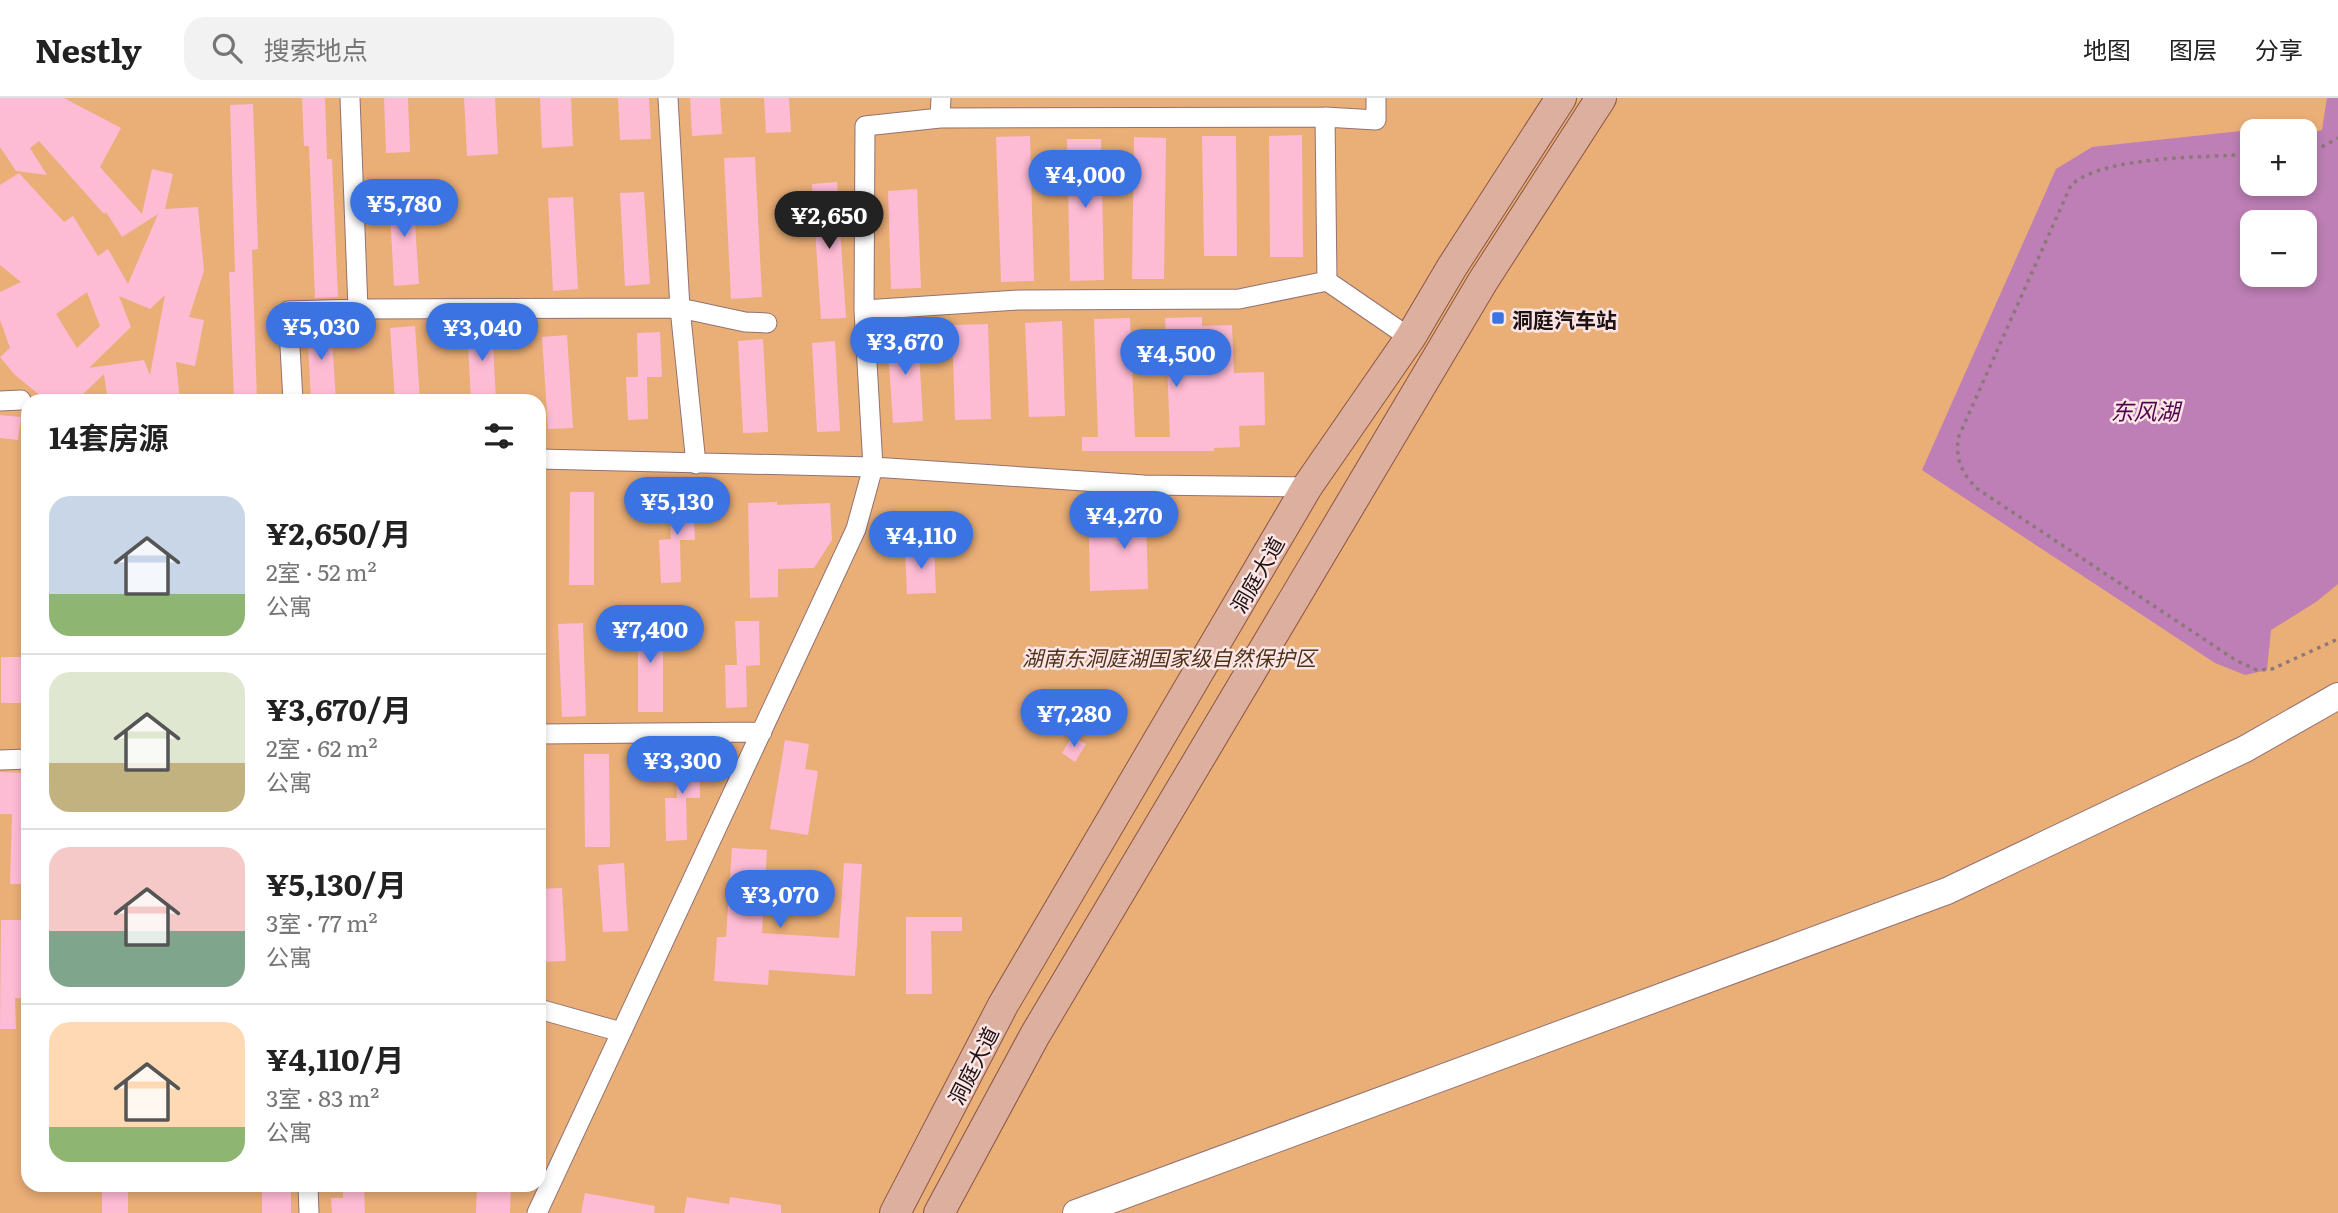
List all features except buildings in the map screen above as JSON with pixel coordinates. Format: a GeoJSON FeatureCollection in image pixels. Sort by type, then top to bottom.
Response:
{"type":"FeatureCollection","features":[{"type":"Feature","properties":{"kind":"main road","name":"洞庭大道"},"geometry":{"type":"LineString","coordinates":[[895,1213],[1003,1004],[1307,486],[1410,338],[1452,267],[1561,98]]}},
{"type":"Feature","properties":{"kind":"main road","name":"洞庭大道"},"geometry":{"type":"LineString","coordinates":[[939,1213],[1049,1011],[1483,281],[1601,98]]}},
{"type":"Feature","properties":{"kind":"street"},"geometry":{"type":"LineString","coordinates":[[350,98],[358,309]]}},
{"type":"Feature","properties":{"kind":"street"},"geometry":{"type":"LineString","coordinates":[[668,98],[680,308],[696,464]]}},
{"type":"Feature","properties":{"kind":"street"},"geometry":{"type":"LineString","coordinates":[[940,118],[941,98]]}},
{"type":"Feature","properties":{"kind":"street"},"geometry":{"type":"LineString","coordinates":[[537,1213],[856,529],[873,467],[864,310],[865,126],[940,118],[1325,117],[1376,120],[1376,98]]}},
{"type":"Feature","properties":{"kind":"street"},"geometry":{"type":"LineString","coordinates":[[1325,117],[1327,281]]}},
{"type":"Feature","properties":{"kind":"street"},"geometry":{"type":"LineString","coordinates":[[864,310],[1019,300],[1239,299],[1327,281],[1410,338]]}},
{"type":"Feature","properties":{"kind":"street"},"geometry":{"type":"LineString","coordinates":[[293,394],[288,311],[680,308],[745,322],[767,323]]}},
{"type":"Feature","properties":{"kind":"street"},"geometry":{"type":"LineString","coordinates":[[0,401],[21,400]]}},
{"type":"Feature","properties":{"kind":"street"},"geometry":{"type":"LineString","coordinates":[[546,459],[873,467],[1144,485],[1307,486]]}},
{"type":"Feature","properties":{"kind":"street"},"geometry":{"type":"LineString","coordinates":[[1076,1213],[1947,891],[2245,749],[2338,696]]}},
{"type":"Feature","properties":{"kind":"street"},"geometry":{"type":"LineString","coordinates":[[546,734],[762,732]]}},
{"type":"Feature","properties":{"kind":"street"},"geometry":{"type":"LineString","coordinates":[[0,760],[21,759]]}},
{"type":"Feature","properties":{"kind":"street"},"geometry":{"type":"LineString","coordinates":[[546,1011],[621,1032]]}},
{"type":"Feature","properties":{"kind":"street"},"geometry":{"type":"LineString","coordinates":[[309,1192],[309,1213]]}},
{"type":"Feature","properties":{"kind":"path"},"geometry":{"type":"LineString","coordinates":[[2317,148],[2338,138]]}},
{"type":"Feature","properties":{"kind":"path"},"geometry":{"type":"LineString","coordinates":[[2240,155],[2108,166],[2084,174],[2070,185],[1958,438],[1957,453],[1962,472],[1976,488],[2237,661],[2257,670],[2272,669],[2338,639]]}},
{"type":"Feature","properties":{"kind":"green space","name":"湖南东洞庭湖国家级自然保护区"},"geometry":{"type":"Polygon","coordinates":[[[0,98],[2338,98],[2338,1213],[0,1213],[0,98]]]}},
{"type":"Feature","properties":{"kind":"water","name":"东风湖"},"geometry":{"type":"Polygon","coordinates":[[[2327,98],[2338,98],[2338,584],[2316,602],[2271,630],[2267,670],[2245,675],[2215,663],[1922,470],[2056,169],[2092,147],[2240,131],[2240,196],[2317,196],[2317,131],[2322,130],[2327,98]]]}},
{"type":"Feature","properties":{"kind":"place","name":"洞庭汽车站"},"geometry":{"type":"Point","coordinates":[1498,318]}}]}
